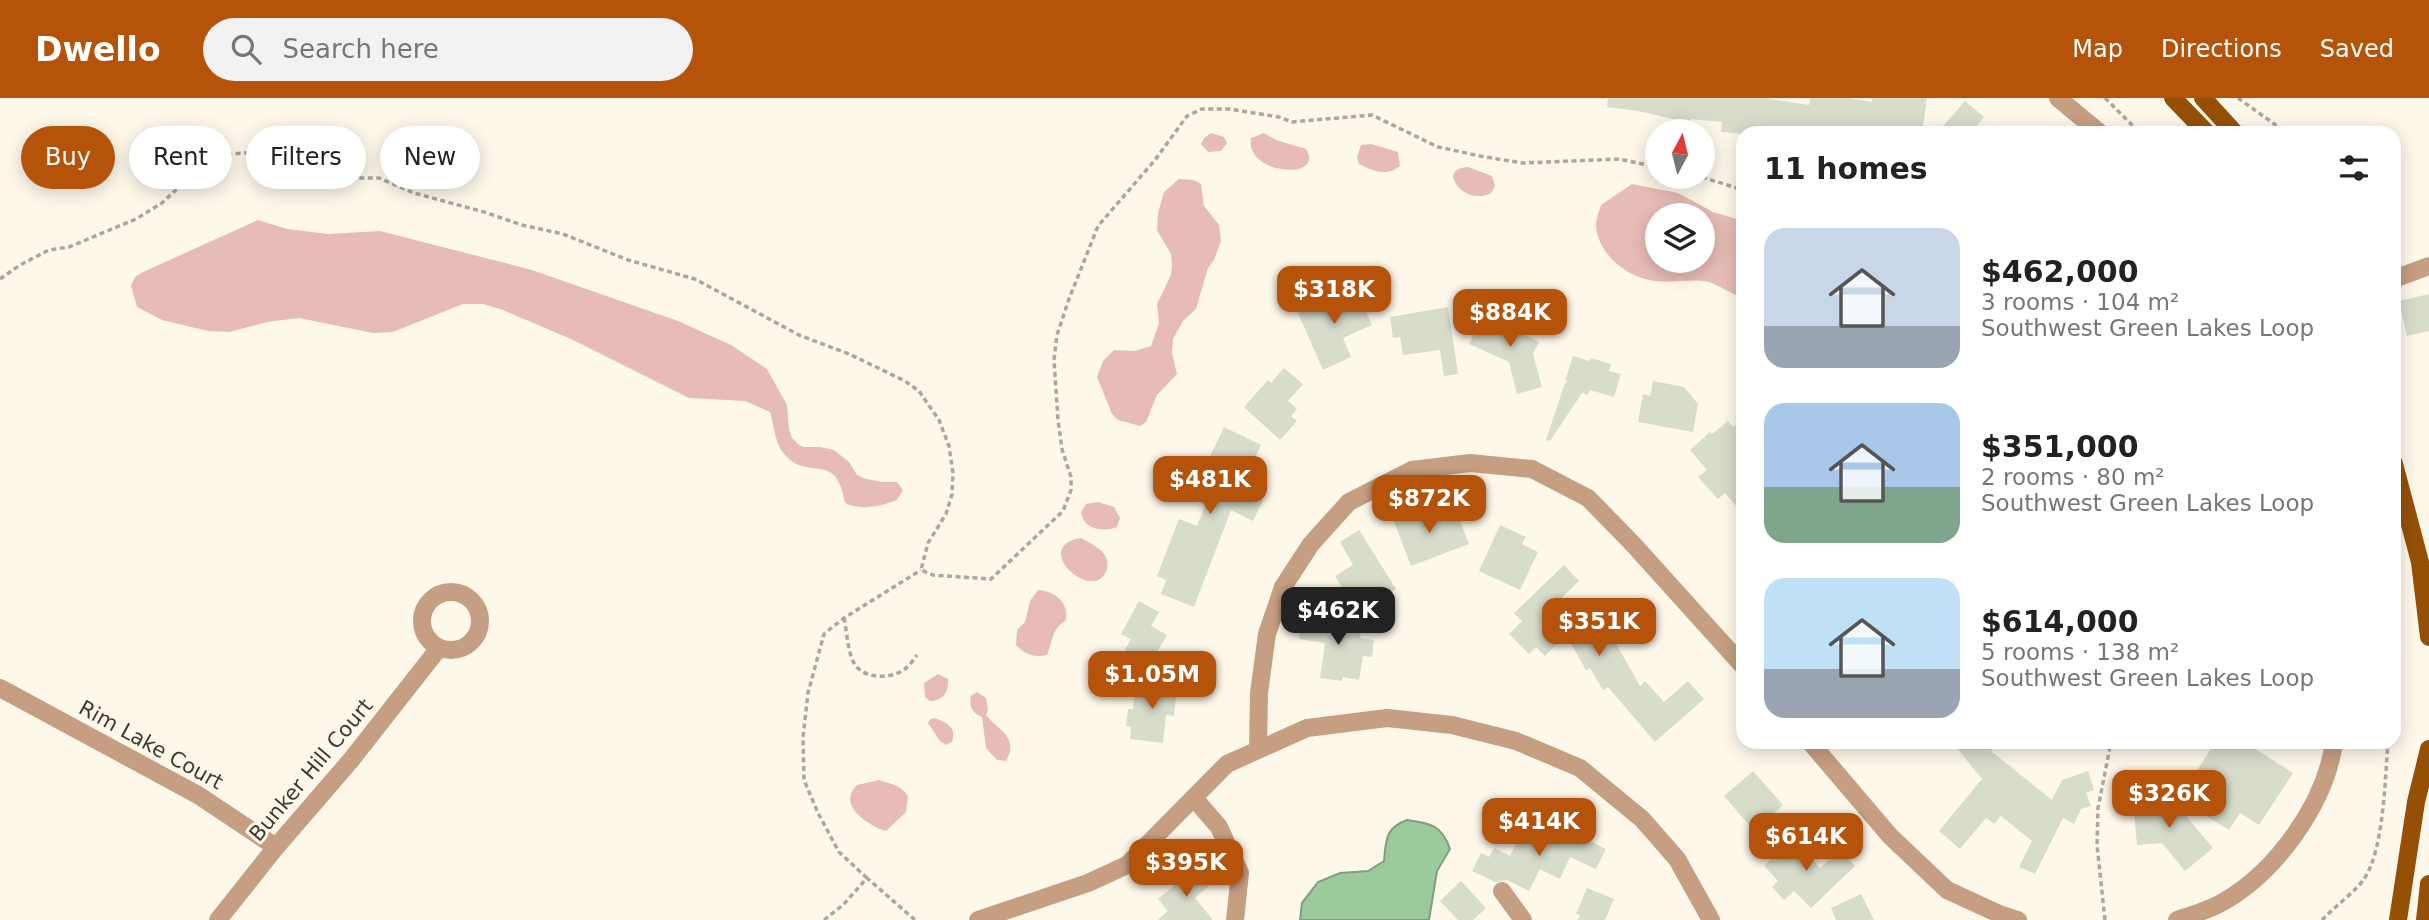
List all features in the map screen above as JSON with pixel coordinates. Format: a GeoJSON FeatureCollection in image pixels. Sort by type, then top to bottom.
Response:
{"type":"FeatureCollection","features":[{"type":"Feature","properties":{"kind":"main road"},"geometry":{"type":"LineString","coordinates":[[2173,98],[2200,126]]}},
{"type":"Feature","properties":{"kind":"main road"},"geometry":{"type":"LineString","coordinates":[[2203,98],[2229,126]]}},
{"type":"Feature","properties":{"kind":"main road"},"geometry":{"type":"LineString","coordinates":[[2401,490],[2420,562],[2429,637]]}},
{"type":"Feature","properties":{"kind":"main road"},"geometry":{"type":"LineString","coordinates":[[2398,920],[2416,802],[2429,749]]}},
{"type":"Feature","properties":{"kind":"main road"},"geometry":{"type":"LineString","coordinates":[[2425,920],[2429,884]]}},
{"type":"Feature","properties":{"kind":"street"},"geometry":{"type":"LineString","coordinates":[[2060,99],[2092,126]]}},
{"type":"Feature","properties":{"kind":"street"},"geometry":{"type":"LineString","coordinates":[[2401,276],[2429,266]]}},
{"type":"Feature","properties":{"kind":"street"},"geometry":{"type":"LineString","coordinates":[[1258,749],[1259,693],[1267,634],[1283,587],[1311,544],[1349,502],[1412,470],[1470,463],[1532,469],[1588,498],[1736,658]]}},
{"type":"Feature","properties":{"kind":"street","name":"Bunker Hill Court"},"geometry":{"type":"LineString","coordinates":[[218,920],[351,760],[439,648]]}},
{"type":"Feature","properties":{"kind":"street","name":"Rim Lake Court"},"geometry":{"type":"LineString","coordinates":[[0,688],[198,795],[276,847]]}},
{"type":"Feature","properties":{"kind":"street"},"geometry":{"type":"LineString","coordinates":[[978,920],[1088,883],[1127,864],[1227,764],[1307,728],[1387,718],[1452,725],[1516,741],[1580,768],[1642,819],[1676,859],[1711,920]]}},
{"type":"Feature","properties":{"kind":"street"},"geometry":{"type":"LineString","coordinates":[[1816,749],[1890,836],[1947,890],[2018,920]]}},
{"type":"Feature","properties":{"kind":"street"},"geometry":{"type":"LineString","coordinates":[[2177,920],[2223,902],[2253,880],[2287,845],[2307,818],[2323,786],[2332,749]]}},
{"type":"Feature","properties":{"kind":"street"},"geometry":{"type":"LineString","coordinates":[[1194,798],[1219,827],[1240,873],[1235,920]]}},
{"type":"Feature","properties":{"kind":"street"},"geometry":{"type":"LineString","coordinates":[[1502,891],[1523,920]]}},
{"type":"Feature","properties":{"kind":"path"},"geometry":{"type":"LineString","coordinates":[[2105,98],[2133,126]]}},
{"type":"Feature","properties":{"kind":"path"},"geometry":{"type":"LineString","coordinates":[[2238,98],[2277,126]]}},
{"type":"Feature","properties":{"kind":"path"},"geometry":{"type":"LineString","coordinates":[[921,569],[933,575],[991,579],[1063,511],[1071,490],[1071,477],[1062,449],[1054,360],[1057,335],[1098,226],[1156,160],[1187,116],[1202,109],[1229,109],[1279,117],[1292,122],[1372,115],[1438,147],[1485,157],[1523,163],[1619,159],[1645,164]]}},
{"type":"Feature","properties":{"kind":"path"},"geometry":{"type":"LineString","coordinates":[[0,279],[49,250],[69,247],[136,219],[162,203],[199,168],[218,155],[244,153],[308,160],[356,178],[379,178],[414,193],[522,225],[563,234],[628,260],[695,279],[799,335],[849,354],[905,381],[919,391],[939,420],[949,446],[953,494],[946,514],[929,543],[921,569],[844,618],[824,634],[808,693],[803,737],[804,780],[839,852],[915,920]]}},
{"type":"Feature","properties":{"kind":"path"},"geometry":{"type":"LineString","coordinates":[[1715,181],[1736,188]]}},
{"type":"Feature","properties":{"kind":"path"},"geometry":{"type":"LineString","coordinates":[[844,618],[853,663],[862,671],[873,676],[894,675],[906,669],[917,655]]}},
{"type":"Feature","properties":{"kind":"path"},"geometry":{"type":"LineString","coordinates":[[2105,920],[2097,845],[2098,808],[2110,749]]}},
{"type":"Feature","properties":{"kind":"path"},"geometry":{"type":"LineString","coordinates":[[2322,920],[2364,880],[2374,859],[2383,808],[2387,749]]}},
{"type":"Feature","properties":{"kind":"path"},"geometry":{"type":"LineString","coordinates":[[824,920],[843,905],[867,878]]}},
{"type":"Feature","properties":{"kind":"shaded area"},"geometry":{"type":"Polygon","coordinates":[[[1211,133],[1224,137],[1227,143],[1221,151],[1208,152],[1201,144],[1211,133]]]}},
{"type":"Feature","properties":{"kind":"shaded area"},"geometry":{"type":"Polygon","coordinates":[[[1264,133],[1276,140],[1306,149],[1309,159],[1305,166],[1283,169],[1259,160],[1252,150],[1251,138],[1264,133]]]}},
{"type":"Feature","properties":{"kind":"shaded area"},"geometry":{"type":"Polygon","coordinates":[[[1371,144],[1398,152],[1400,166],[1385,172],[1359,164],[1357,157],[1361,145],[1371,144]]]}},
{"type":"Feature","properties":{"kind":"shaded area"},"geometry":{"type":"Polygon","coordinates":[[[1468,167],[1492,176],[1495,186],[1491,193],[1474,196],[1458,187],[1454,173],[1468,167]]]}},
{"type":"Feature","properties":{"kind":"shaded area"},"geometry":{"type":"Polygon","coordinates":[[[1179,179],[1194,180],[1201,184],[1204,206],[1219,225],[1221,241],[1208,268],[1196,309],[1183,321],[1173,339],[1172,353],[1177,374],[1157,395],[1146,422],[1140,426],[1118,420],[1112,414],[1097,377],[1103,361],[1114,350],[1135,351],[1151,346],[1159,323],[1157,304],[1171,275],[1172,265],[1171,254],[1157,230],[1158,213],[1164,192],[1179,179]]]}},
{"type":"Feature","properties":{"kind":"shaded area"},"geometry":{"type":"Polygon","coordinates":[[[1632,184],[1645,187],[1645,189],[1678,193],[1696,203],[1645,203],[1645,273],[1715,273],[1715,213],[1736,219],[1736,295],[1707,282],[1656,281],[1631,274],[1607,254],[1598,236],[1596,223],[1601,205],[1632,184]]]}},
{"type":"Feature","properties":{"kind":"shaded area"},"geometry":{"type":"Polygon","coordinates":[[[258,220],[287,229],[328,234],[380,231],[532,270],[678,321],[731,345],[767,369],[787,405],[789,429],[792,438],[799,445],[834,450],[849,462],[857,475],[881,482],[897,482],[903,490],[897,500],[878,506],[858,507],[845,503],[836,477],[821,469],[804,467],[787,457],[777,441],[770,412],[745,401],[689,398],[571,339],[483,304],[463,304],[393,332],[373,333],[299,318],[267,322],[229,332],[208,331],[162,320],[137,307],[131,286],[135,277],[258,220]]]}},
{"type":"Feature","properties":{"kind":"shaded area"},"geometry":{"type":"Polygon","coordinates":[[[1098,502],[1114,507],[1120,518],[1117,527],[1105,530],[1089,526],[1085,522],[1081,512],[1086,504],[1098,502]]]}},
{"type":"Feature","properties":{"kind":"shaded area"},"geometry":{"type":"Polygon","coordinates":[[[1081,538],[1100,550],[1106,558],[1107,569],[1101,579],[1091,581],[1080,578],[1063,562],[1061,552],[1066,543],[1081,538]]]}},
{"type":"Feature","properties":{"kind":"shaded area"},"geometry":{"type":"Polygon","coordinates":[[[1038,590],[1056,595],[1060,599],[1065,608],[1066,620],[1055,632],[1047,655],[1034,656],[1016,645],[1017,630],[1025,622],[1030,601],[1038,590]]]}},
{"type":"Feature","properties":{"kind":"shaded area"},"geometry":{"type":"Polygon","coordinates":[[[938,674],[948,679],[947,688],[942,697],[930,701],[925,697],[924,683],[938,674]]]}},
{"type":"Feature","properties":{"kind":"shaded area"},"geometry":{"type":"Polygon","coordinates":[[[977,692],[986,698],[986,715],[1009,740],[1010,753],[1006,761],[997,760],[986,748],[982,717],[972,709],[970,703],[971,696],[977,692]]]}},
{"type":"Feature","properties":{"kind":"shaded area"},"geometry":{"type":"Polygon","coordinates":[[[935,718],[952,729],[952,742],[946,745],[940,741],[928,723],[935,718]]]}},
{"type":"Feature","properties":{"kind":"shaded area"},"geometry":{"type":"Polygon","coordinates":[[[879,780],[899,787],[908,796],[906,812],[886,831],[871,825],[857,814],[850,800],[857,785],[879,780]]]}},
{"type":"Feature","properties":{"kind":"shaded area"},"geometry":{"type":"Polygon","coordinates":[[[1407,820],[1422,822],[1439,830],[1450,849],[1437,871],[1429,920],[1300,920],[1302,903],[1318,882],[1340,873],[1368,871],[1384,861],[1388,836],[1394,827],[1407,820]]]}},
{"type":"Feature","properties":{"kind":"building"},"geometry":{"type":"Polygon","coordinates":[[[1608,98],[1764,98],[1809,105],[1810,98],[1848,98],[1872,102],[1872,98],[1927,98],[1923,126],[1736,126],[1736,133],[1721,132],[1722,122],[1715,121],[1715,119],[1673,119],[1607,107],[1608,98]]]}},
{"type":"Feature","properties":{"kind":"building"},"geometry":{"type":"Polygon","coordinates":[[[1965,101],[1984,117],[1977,126],[1943,126],[1965,101]]]}},
{"type":"Feature","properties":{"kind":"building"},"geometry":{"type":"Polygon","coordinates":[[[1355,288],[1372,325],[1343,338],[1351,357],[1323,370],[1298,313],[1355,288]]]}},
{"type":"Feature","properties":{"kind":"building"},"geometry":{"type":"Polygon","coordinates":[[[2429,294],[2429,331],[2407,336],[2401,301],[2429,294]]]}},
{"type":"Feature","properties":{"kind":"building"},"geometry":{"type":"Polygon","coordinates":[[[1448,307],[1458,374],[1444,376],[1440,350],[1403,355],[1400,337],[1393,338],[1390,317],[1448,307]]]}},
{"type":"Feature","properties":{"kind":"building"},"geometry":{"type":"Polygon","coordinates":[[[1506,312],[1523,321],[1517,331],[1539,342],[1533,354],[1542,387],[1517,394],[1509,362],[1469,344],[1485,314],[1500,322],[1506,312]]]}},
{"type":"Feature","properties":{"kind":"building"},"geometry":{"type":"Polygon","coordinates":[[[1573,356],[1611,364],[1609,371],[1621,374],[1614,397],[1590,390],[1588,395],[1582,393],[1550,441],[1546,440],[1568,380],[1565,381],[1573,356]]]}},
{"type":"Feature","properties":{"kind":"building"},"geometry":{"type":"Polygon","coordinates":[[[1284,368],[1303,384],[1288,401],[1297,409],[1291,416],[1297,421],[1280,440],[1244,407],[1268,380],[1271,383],[1284,368]]]}},
{"type":"Feature","properties":{"kind":"building"},"geometry":{"type":"Polygon","coordinates":[[[1653,381],[1684,387],[1698,404],[1693,432],[1638,422],[1643,394],[1650,396],[1653,381]]]}},
{"type":"Feature","properties":{"kind":"building"},"geometry":{"type":"Polygon","coordinates":[[[1728,421],[1733,427],[1736,425],[1736,506],[1725,493],[1718,499],[1698,477],[1707,470],[1690,450],[1710,432],[1712,434],[1728,421]]]}},
{"type":"Feature","properties":{"kind":"building"},"geometry":{"type":"Polygon","coordinates":[[[1224,427],[1261,445],[1240,489],[1263,500],[1253,521],[1231,510],[1194,607],[1161,594],[1166,580],[1157,576],[1179,519],[1197,526],[1208,499],[1188,489],[1199,466],[1204,469],[1224,427]]]}},
{"type":"Feature","properties":{"kind":"building"},"geometry":{"type":"Polygon","coordinates":[[[1422,508],[1428,522],[1456,511],[1469,544],[1411,566],[1393,519],[1422,508]]]}},
{"type":"Feature","properties":{"kind":"building"},"geometry":{"type":"Polygon","coordinates":[[[1500,525],[1526,537],[1522,544],[1538,552],[1520,590],[1479,571],[1500,525]]]}},
{"type":"Feature","properties":{"kind":"building"},"geometry":{"type":"Polygon","coordinates":[[[1359,530],[1396,589],[1358,613],[1335,576],[1353,565],[1340,542],[1359,530]]]}},
{"type":"Feature","properties":{"kind":"building"},"geometry":{"type":"Polygon","coordinates":[[[1564,565],[1579,581],[1552,607],[1583,639],[1614,622],[1623,638],[1615,642],[1640,686],[1645,681],[1664,702],[1688,681],[1704,699],[1655,742],[1608,687],[1603,690],[1590,668],[1586,670],[1566,635],[1545,656],[1536,647],[1529,654],[1509,634],[1522,621],[1514,613],[1564,565]]]}},
{"type":"Feature","properties":{"kind":"building"},"geometry":{"type":"Polygon","coordinates":[[[1139,601],[1159,612],[1151,626],[1167,635],[1150,664],[1125,650],[1131,639],[1121,634],[1139,601]]]}},
{"type":"Feature","properties":{"kind":"building"},"geometry":{"type":"Polygon","coordinates":[[[1302,617],[1362,626],[1360,638],[1374,640],[1372,657],[1363,656],[1359,680],[1342,677],[1342,681],[1320,678],[1325,643],[1299,639],[1302,617]]]}},
{"type":"Feature","properties":{"kind":"building"},"geometry":{"type":"Polygon","coordinates":[[[1146,681],[1177,684],[1174,716],[1166,715],[1163,743],[1130,739],[1131,727],[1126,726],[1128,709],[1133,709],[1135,690],[1145,691],[1146,681]]]}},
{"type":"Feature","properties":{"kind":"building"},"geometry":{"type":"Polygon","coordinates":[[[1958,749],[1993,749],[1991,751],[2052,800],[2062,780],[2088,771],[2094,790],[2086,793],[2091,806],[2081,809],[2074,824],[2063,818],[2035,874],[2019,867],[2032,841],[2001,816],[1994,824],[1986,818],[1960,849],[1939,831],[1982,779],[1958,749]]]}},
{"type":"Feature","properties":{"kind":"building"},"geometry":{"type":"Polygon","coordinates":[[[2211,749],[2255,749],[2293,773],[2259,825],[2240,813],[2229,830],[2181,800],[2195,790],[2218,788],[2195,774],[2211,749]]]}},
{"type":"Feature","properties":{"kind":"building"},"geometry":{"type":"Polygon","coordinates":[[[1753,771],[1783,805],[1754,831],[1724,796],[1753,771]]]}},
{"type":"Feature","properties":{"kind":"building"},"geometry":{"type":"Polygon","coordinates":[[[2167,792],[2169,810],[2176,804],[2213,848],[2185,871],[2162,843],[2137,845],[2133,800],[2153,798],[2153,793],[2167,792]]]}},
{"type":"Feature","properties":{"kind":"building"},"geometry":{"type":"Polygon","coordinates":[[[1555,824],[1606,849],[1596,869],[1570,857],[1560,879],[1540,869],[1529,891],[1507,880],[1495,882],[1472,871],[1481,853],[1489,857],[1494,848],[1510,856],[1522,832],[1541,842],[1545,834],[1550,836],[1555,824]]]}},
{"type":"Feature","properties":{"kind":"building"},"geometry":{"type":"Polygon","coordinates":[[[1792,839],[1820,868],[1839,850],[1855,866],[1811,908],[1794,891],[1784,900],[1772,887],[1778,881],[1764,866],[1792,839]]]}},
{"type":"Feature","properties":{"kind":"building"},"geometry":{"type":"Polygon","coordinates":[[[1197,867],[1211,884],[1195,898],[1213,920],[1158,920],[1168,911],[1158,899],[1197,867]]]}},
{"type":"Feature","properties":{"kind":"building"},"geometry":{"type":"Polygon","coordinates":[[[1461,881],[1486,908],[1473,920],[1458,920],[1440,901],[1461,881]]]}},
{"type":"Feature","properties":{"kind":"building"},"geometry":{"type":"Polygon","coordinates":[[[1587,888],[1614,899],[1605,920],[1578,920],[1580,915],[1576,914],[1587,888]]]}},
{"type":"Feature","properties":{"kind":"building"},"geometry":{"type":"Polygon","coordinates":[[[1861,894],[1874,920],[1836,920],[1831,908],[1861,894]]]}}]}
